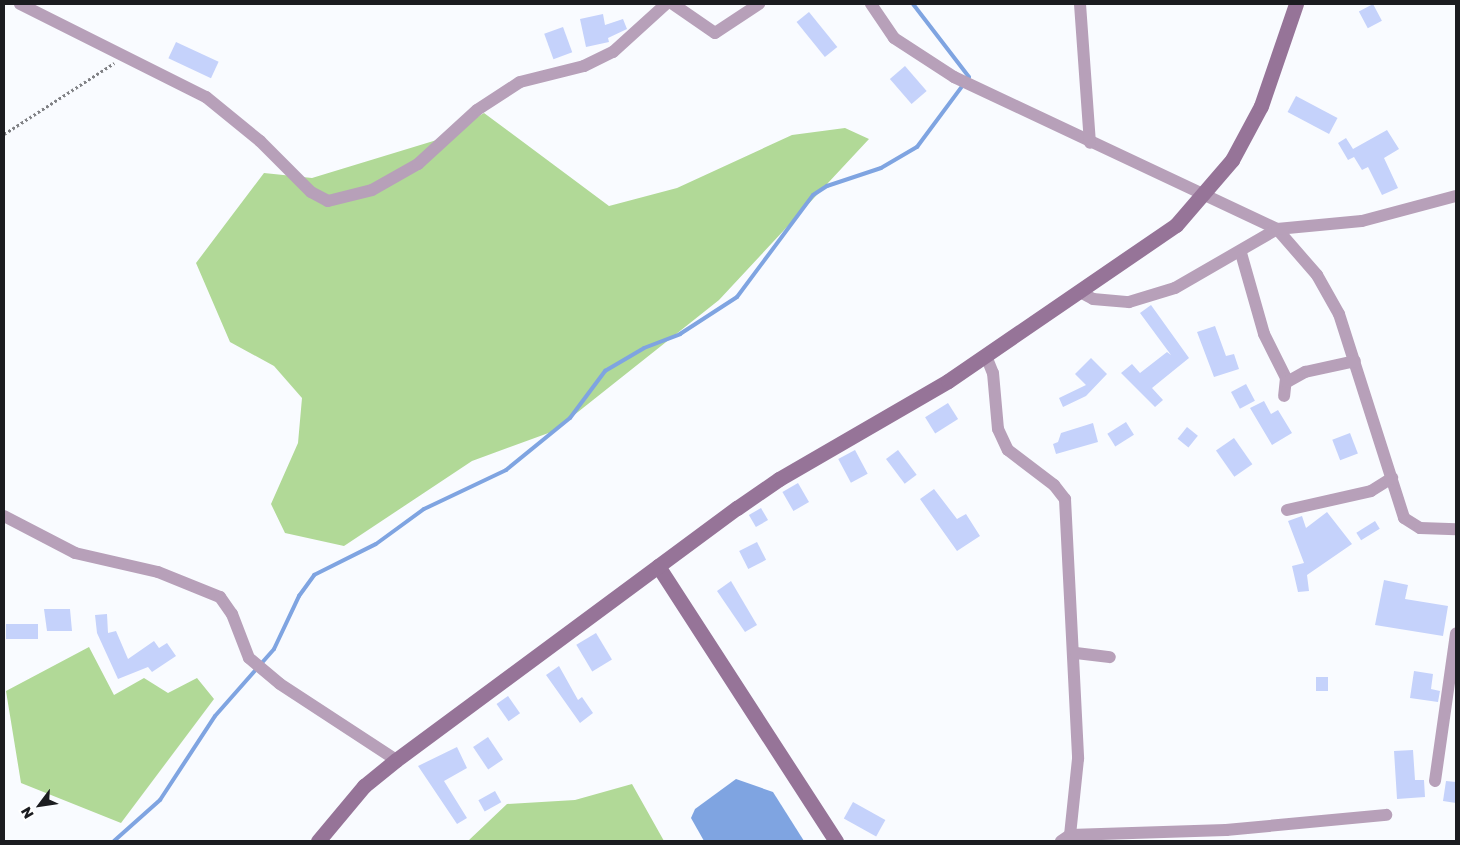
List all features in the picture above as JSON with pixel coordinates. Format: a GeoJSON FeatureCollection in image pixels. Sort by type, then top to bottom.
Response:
{"type":"FeatureCollection","features":[{"type":"Feature","properties":{"kind":"street"},"geometry":{"type":"LineString","coordinates":[[20,4],[121,58],[186,87],[228,113],[311,192],[328,201],[372,190],[418,164],[477,110],[520,82],[584,66],[613,52],[666,4]]}},
{"type":"Feature","properties":{"kind":"street"},"geometry":{"type":"LineString","coordinates":[[673,4],[715,33],[759,4]]}},
{"type":"Feature","properties":{"kind":"street"},"geometry":{"type":"LineString","coordinates":[[870,4],[894,38],[954,77],[1090,143],[1206,194],[1277,230],[1326,288],[1355,361],[1408,523],[1420,528],[1456,529]]}},
{"type":"Feature","properties":{"kind":"street"},"geometry":{"type":"LineString","coordinates":[[1080,4],[1090,143]]}},
{"type":"Feature","properties":{"kind":"street"},"geometry":{"type":"LineString","coordinates":[[318,841],[364,786],[396,760],[779,479],[986,356],[1158,239],[1206,194],[1232,160],[1261,106],[1296,4]]}},
{"type":"Feature","properties":{"kind":"street"},"geometry":{"type":"LineString","coordinates":[[1080,292],[1093,300],[1129,302],[1175,288],[1241,253],[1277,230],[1362,221],[1456,196]]}},
{"type":"Feature","properties":{"kind":"street"},"geometry":{"type":"LineString","coordinates":[[1241,253],[1264,334],[1287,382],[1284,396]]}},
{"type":"Feature","properties":{"kind":"street"},"geometry":{"type":"LineString","coordinates":[[986,356],[993,373],[998,429],[1008,450],[1054,485],[1065,499],[1076,653],[1078,759],[1066,838],[1226,830],[1386,814]]}},
{"type":"Feature","properties":{"kind":"street"},"geometry":{"type":"LineString","coordinates":[[1287,382],[1305,372],[1355,361]]}},
{"type":"Feature","properties":{"kind":"street"},"geometry":{"type":"LineString","coordinates":[[1287,510],[1370,491],[1392,478]]}},
{"type":"Feature","properties":{"kind":"street"},"geometry":{"type":"LineString","coordinates":[[4,516],[75,553],[158,572],[220,596],[232,614],[249,658],[280,684],[396,760]]}},
{"type":"Feature","properties":{"kind":"street"},"geometry":{"type":"LineString","coordinates":[[658,566],[836,841]]}},
{"type":"Feature","properties":{"kind":"street"},"geometry":{"type":"LineString","coordinates":[[1435,781],[1456,633]]}},
{"type":"Feature","properties":{"kind":"street"},"geometry":{"type":"LineString","coordinates":[[1076,653],[1110,657]]}},
{"type":"Feature","properties":{"kind":"path"},"geometry":{"type":"LineString","coordinates":[[4,134],[121,58]]}},
{"type":"Feature","properties":{"kind":"green space"},"geometry":{"type":"Polygon","coordinates":[[[484,113],[609,206],[677,188],[792,135],[845,128],[869,139],[719,300],[554,431],[472,461],[344,546],[285,533],[271,504],[298,443],[302,398],[274,366],[230,342],[196,263],[264,173],[312,178],[440,139],[484,113]]]}},
{"type":"Feature","properties":{"kind":"green space"},"geometry":{"type":"Polygon","coordinates":[[[89,647],[114,695],[144,678],[168,693],[197,678],[214,699],[121,823],[21,783],[6,691],[89,647]]]}},
{"type":"Feature","properties":{"kind":"green space"},"geometry":{"type":"Polygon","coordinates":[[[632,784],[664,841],[468,841],[507,804],[575,800],[632,784]]]}},
{"type":"Feature","properties":{"kind":"water"},"geometry":{"type":"Polygon","coordinates":[[[736,779],[773,792],[804,841],[704,841],[691,818],[695,809],[736,779]]]}},
{"type":"Feature","properties":{"kind":"building"},"geometry":{"type":"Polygon","coordinates":[[[1373,4],[1382,21],[1368,28],[1359,12],[1373,4]]]}},
{"type":"Feature","properties":{"kind":"building"},"geometry":{"type":"Polygon","coordinates":[[[809,12],[837,47],[825,57],[797,22],[809,12]]]}},
{"type":"Feature","properties":{"kind":"building"},"geometry":{"type":"Polygon","coordinates":[[[603,14],[605,25],[623,19],[627,29],[608,38],[609,42],[586,47],[580,19],[603,14]]]}},
{"type":"Feature","properties":{"kind":"building"},"geometry":{"type":"Polygon","coordinates":[[[563,27],[572,52],[553,59],[544,34],[563,27]]]}},
{"type":"Feature","properties":{"kind":"building"},"geometry":{"type":"Polygon","coordinates":[[[176,42],[219,62],[211,78],[168,58],[176,42]]]}},
{"type":"Feature","properties":{"kind":"building"},"geometry":{"type":"Polygon","coordinates":[[[905,66],[927,91],[912,104],[890,79],[905,66]]]}},
{"type":"Feature","properties":{"kind":"building"},"geometry":{"type":"Polygon","coordinates":[[[1296,96],[1337,118],[1329,134],[1288,112],[1296,96]]]}},
{"type":"Feature","properties":{"kind":"building"},"geometry":{"type":"Polygon","coordinates":[[[1387,130],[1399,149],[1384,158],[1398,188],[1382,195],[1368,167],[1362,170],[1354,157],[1348,160],[1338,143],[1346,138],[1353,149],[1387,130]]]}},
{"type":"Feature","properties":{"kind":"building"},"geometry":{"type":"Polygon","coordinates":[[[1151,305],[1189,358],[1152,388],[1163,400],[1155,407],[1121,373],[1132,364],[1140,373],[1167,352],[1171,355],[1140,313],[1151,305]]]}},
{"type":"Feature","properties":{"kind":"building"},"geometry":{"type":"Polygon","coordinates":[[[1215,326],[1226,356],[1234,354],[1239,369],[1214,377],[1197,332],[1215,326]]]}},
{"type":"Feature","properties":{"kind":"building"},"geometry":{"type":"Polygon","coordinates":[[[1091,358],[1107,374],[1086,396],[1063,407],[1059,398],[1086,385],[1075,374],[1091,358]]]}},
{"type":"Feature","properties":{"kind":"building"},"geometry":{"type":"Polygon","coordinates":[[[1246,384],[1255,401],[1240,409],[1231,392],[1246,384]]]}},
{"type":"Feature","properties":{"kind":"building"},"geometry":{"type":"Polygon","coordinates":[[[1264,401],[1271,414],[1278,410],[1292,433],[1272,445],[1250,408],[1264,401]]]}},
{"type":"Feature","properties":{"kind":"building"},"geometry":{"type":"Polygon","coordinates":[[[948,403],[958,419],[935,433],[925,417],[948,403]]]}},
{"type":"Feature","properties":{"kind":"building"},"geometry":{"type":"Polygon","coordinates":[[[1126,422],[1134,435],[1115,446],[1107,434],[1126,422]]]}},
{"type":"Feature","properties":{"kind":"building"},"geometry":{"type":"Polygon","coordinates":[[[1093,423],[1098,442],[1056,454],[1053,444],[1058,442],[1061,433],[1093,423]]]}},
{"type":"Feature","properties":{"kind":"building"},"geometry":{"type":"Polygon","coordinates":[[[1187,427],[1198,436],[1188,447],[1178,439],[1187,427]]]}},
{"type":"Feature","properties":{"kind":"building"},"geometry":{"type":"Polygon","coordinates":[[[1350,433],[1358,454],[1340,460],[1332,440],[1350,433]]]}},
{"type":"Feature","properties":{"kind":"building"},"geometry":{"type":"Polygon","coordinates":[[[1234,438],[1252,464],[1234,477],[1216,451],[1234,438]]]}},
{"type":"Feature","properties":{"kind":"building"},"geometry":{"type":"Polygon","coordinates":[[[855,450],[868,474],[851,483],[838,459],[855,450]]]}},
{"type":"Feature","properties":{"kind":"building"},"geometry":{"type":"Polygon","coordinates":[[[898,450],[917,475],[905,484],[886,459],[898,450]]]}},
{"type":"Feature","properties":{"kind":"building"},"geometry":{"type":"Polygon","coordinates":[[[798,483],[809,502],[793,511],[782,492],[798,483]]]}},
{"type":"Feature","properties":{"kind":"building"},"geometry":{"type":"Polygon","coordinates":[[[934,489],[957,519],[966,514],[980,536],[957,551],[920,499],[934,489]]]}},
{"type":"Feature","properties":{"kind":"building"},"geometry":{"type":"Polygon","coordinates":[[[761,508],[768,520],[756,527],[749,515],[761,508]]]}},
{"type":"Feature","properties":{"kind":"building"},"geometry":{"type":"Polygon","coordinates":[[[1327,512],[1352,544],[1307,575],[1309,591],[1298,592],[1292,566],[1304,563],[1288,521],[1302,516],[1306,528],[1327,512]]]}},
{"type":"Feature","properties":{"kind":"building"},"geometry":{"type":"Polygon","coordinates":[[[1375,521],[1380,529],[1361,540],[1356,533],[1375,521]]]}},
{"type":"Feature","properties":{"kind":"building"},"geometry":{"type":"Polygon","coordinates":[[[757,542],[766,560],[748,569],[739,551],[757,542]]]}},
{"type":"Feature","properties":{"kind":"building"},"geometry":{"type":"Polygon","coordinates":[[[1384,580],[1408,585],[1405,599],[1448,606],[1443,636],[1375,625],[1384,580]]]}},
{"type":"Feature","properties":{"kind":"building"},"geometry":{"type":"Polygon","coordinates":[[[731,581],[757,625],[745,632],[717,591],[731,581]]]}},
{"type":"Feature","properties":{"kind":"building"},"geometry":{"type":"Polygon","coordinates":[[[44,609],[70,609],[72,631],[47,631],[44,609]]]}},
{"type":"Feature","properties":{"kind":"building"},"geometry":{"type":"Polygon","coordinates":[[[107,614],[108,633],[116,631],[128,659],[154,641],[159,648],[167,643],[176,656],[152,672],[148,667],[118,679],[97,633],[95,615],[107,614]]]}},
{"type":"Feature","properties":{"kind":"building"},"geometry":{"type":"Polygon","coordinates":[[[6,624],[38,624],[38,639],[6,639],[6,624]]]}},
{"type":"Feature","properties":{"kind":"building"},"geometry":{"type":"Polygon","coordinates":[[[596,633],[612,660],[592,671],[576,645],[596,633]]]}},
{"type":"Feature","properties":{"kind":"building"},"geometry":{"type":"Polygon","coordinates":[[[559,666],[578,700],[582,697],[593,713],[580,723],[546,675],[559,666]]]}},
{"type":"Feature","properties":{"kind":"building"},"geometry":{"type":"Polygon","coordinates":[[[1414,671],[1433,674],[1431,689],[1440,691],[1438,702],[1410,698],[1414,671]]]}},
{"type":"Feature","properties":{"kind":"building"},"geometry":{"type":"Polygon","coordinates":[[[1316,677],[1328,677],[1328,691],[1316,691],[1316,677]]]}},
{"type":"Feature","properties":{"kind":"building"},"geometry":{"type":"Polygon","coordinates":[[[508,696],[520,713],[509,721],[497,704],[508,696]]]}},
{"type":"Feature","properties":{"kind":"building"},"geometry":{"type":"Polygon","coordinates":[[[488,737],[503,759],[488,769],[473,747],[488,737]]]}},
{"type":"Feature","properties":{"kind":"building"},"geometry":{"type":"Polygon","coordinates":[[[457,747],[467,768],[444,781],[467,818],[457,824],[418,766],[457,747]]]}},
{"type":"Feature","properties":{"kind":"building"},"geometry":{"type":"Polygon","coordinates":[[[1413,750],[1415,780],[1424,780],[1425,797],[1397,799],[1394,751],[1413,750]]]}},
{"type":"Feature","properties":{"kind":"building"},"geometry":{"type":"Polygon","coordinates":[[[1446,781],[1456,782],[1456,803],[1443,801],[1446,781]]]}},
{"type":"Feature","properties":{"kind":"building"},"geometry":{"type":"Polygon","coordinates":[[[495,791],[501,802],[485,812],[478,800],[495,791]]]}},
{"type":"Feature","properties":{"kind":"building"},"geometry":{"type":"Polygon","coordinates":[[[853,802],[885,820],[876,837],[844,819],[853,802]]]}},
{"type":"Feature","properties":{"kind":"waterway"},"geometry":{"type":"LineString","coordinates":[[114,841],[160,800],[215,716],[274,649],[299,596],[314,575],[376,544],[424,509],[506,470],[570,418],[605,371],[644,348],[680,334],[737,297],[813,195],[827,186],[881,168],[917,147],[969,77],[913,4]]}}]}
